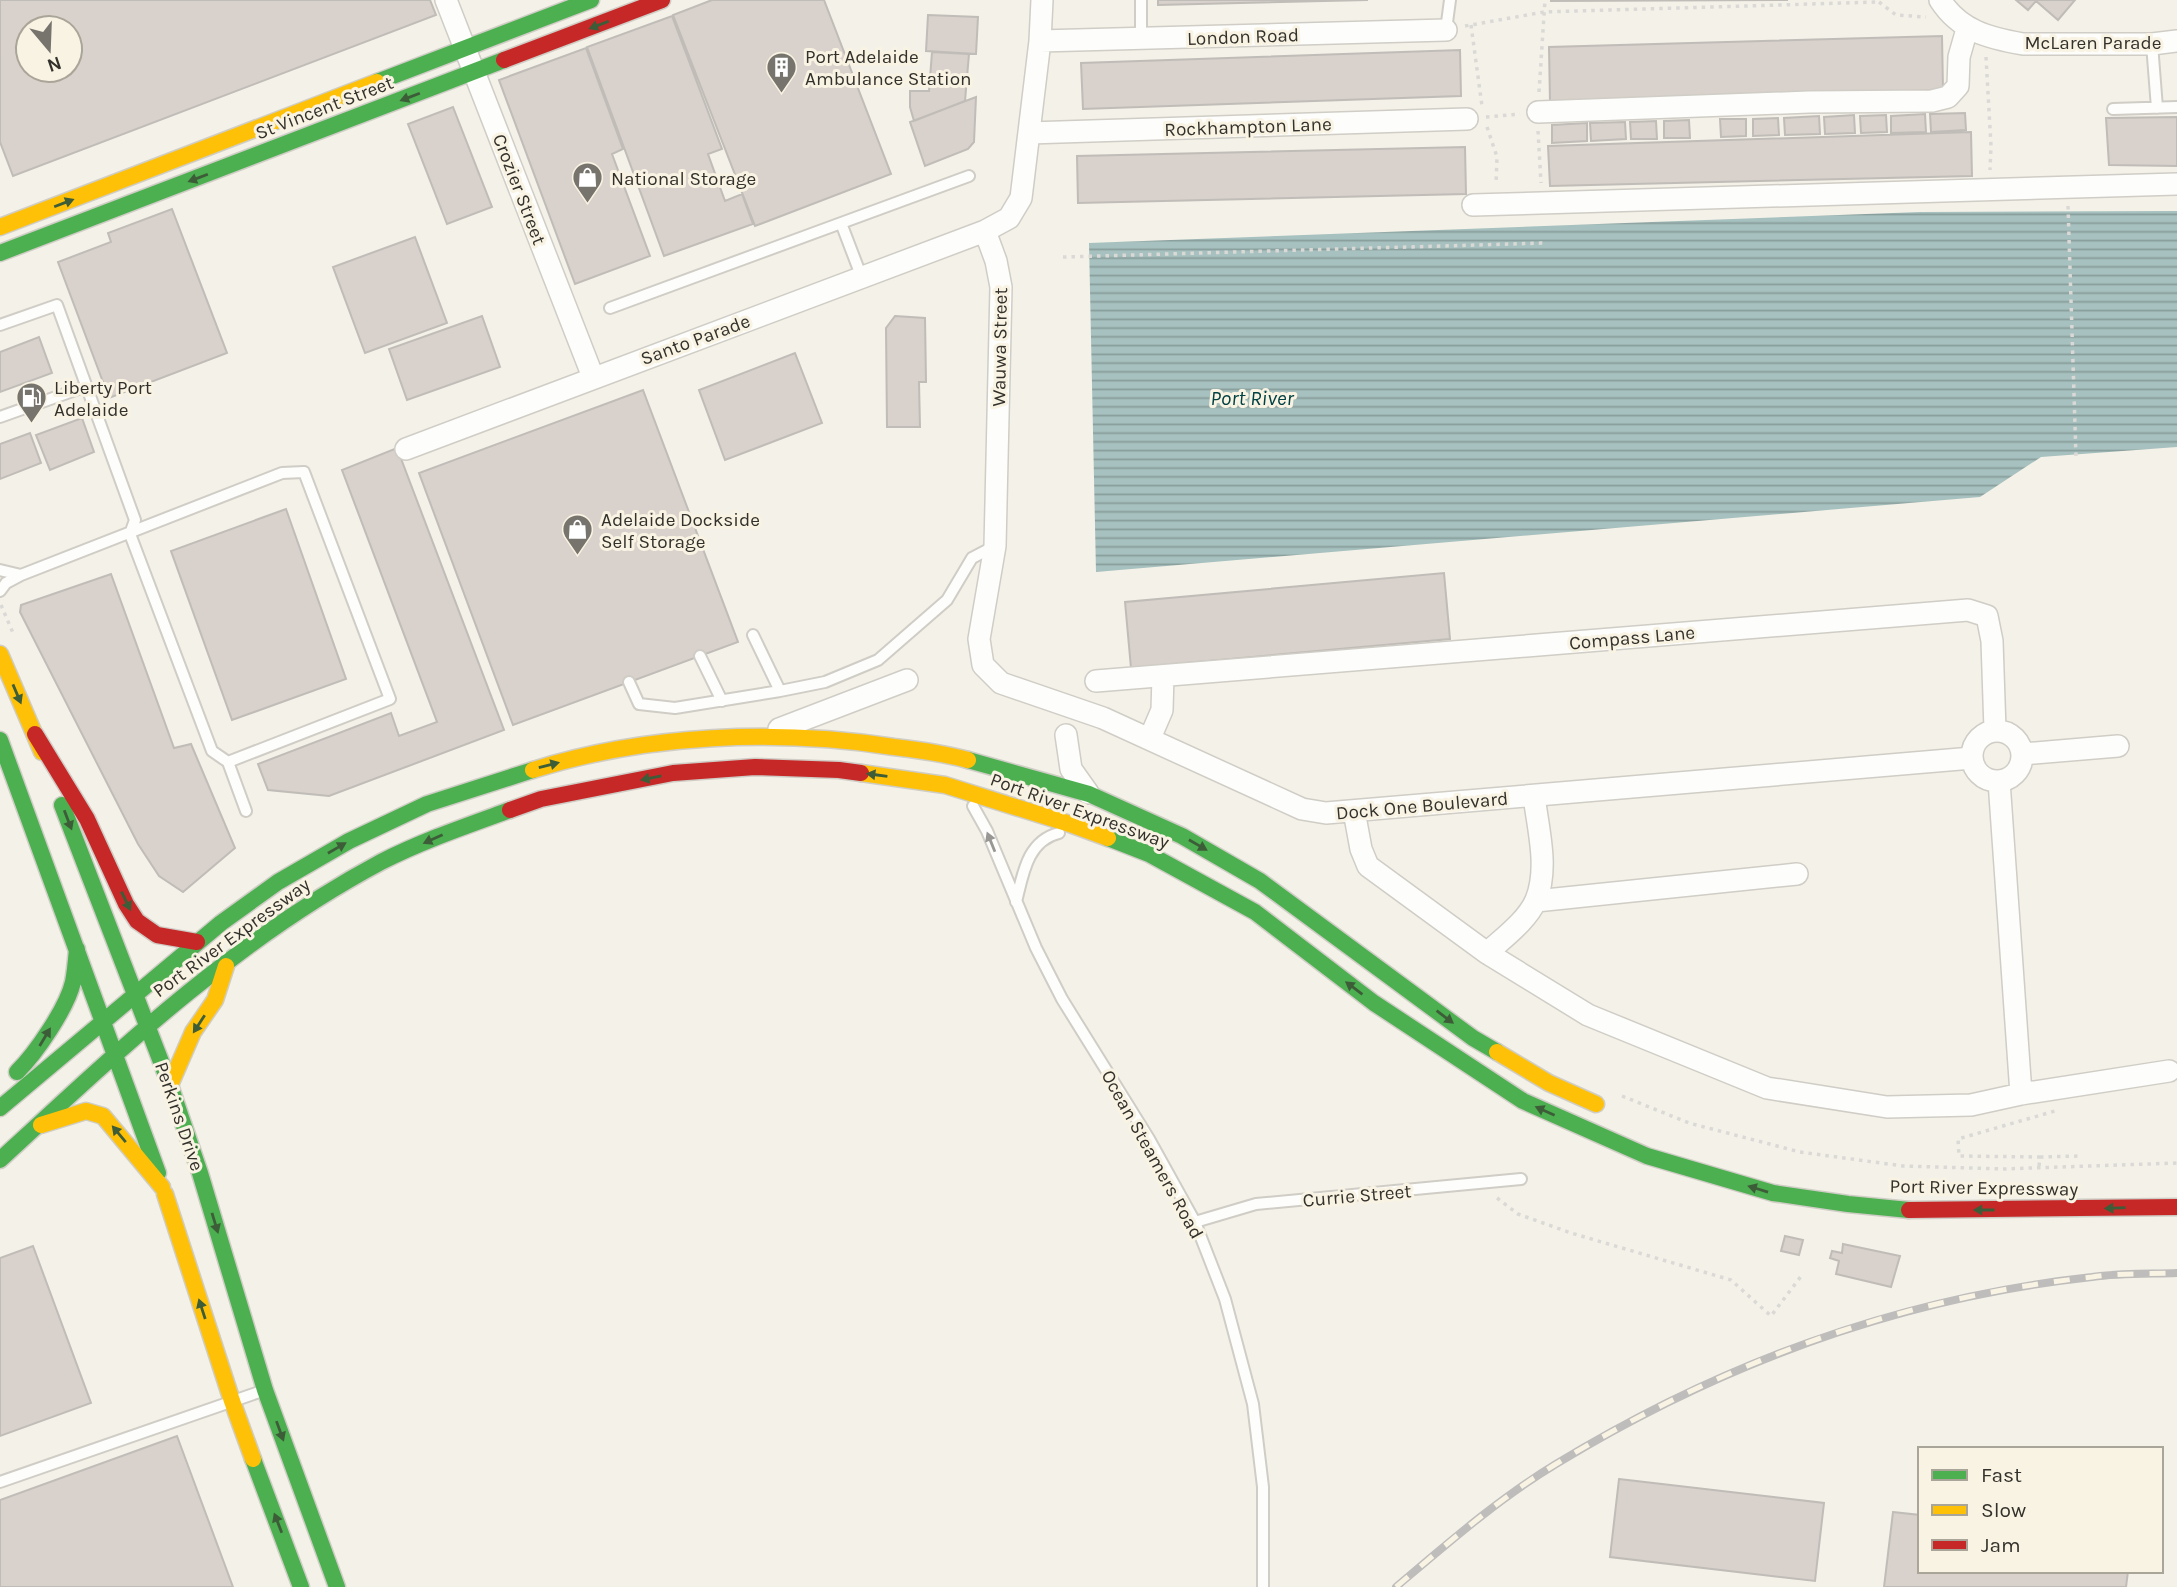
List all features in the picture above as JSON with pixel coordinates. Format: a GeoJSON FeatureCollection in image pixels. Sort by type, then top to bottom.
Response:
{"type":"FeatureCollection","features":[{"type":"Feature","properties":{"kind":"main road","name":"St Vincent Street"},"geometry":{"type":"LineString","coordinates":[[0,227],[591,0]]}},
{"type":"Feature","properties":{"kind":"main road","name":"St Vincent Street"},"geometry":{"type":"LineString","coordinates":[[0,253],[662,0]]}},
{"type":"Feature","properties":{"kind":"main road","name":"Perkins Drive"},"geometry":{"type":"LineString","coordinates":[[0,654],[35,734],[170,1085],[200,1173],[265,1390],[337,1587]]}},
{"type":"Feature","properties":{"kind":"main road"},"geometry":{"type":"LineString","coordinates":[[35,734],[87,819],[126,904],[137,921],[156,935],[197,942]]}},
{"type":"Feature","properties":{"kind":"main road","name":"Port River Expressway"},"geometry":{"type":"LineString","coordinates":[[0,1108],[197,942],[278,882],[349,841],[427,804],[545,765],[651,743],[761,736],[843,739],[950,755],[1089,794],[1182,836],[1260,881],[1474,1038],[1549,1083],[1609,1109]]}},
{"type":"Feature","properties":{"kind":"main road","name":"Perkins Drive"},"geometry":{"type":"LineString","coordinates":[[0,740],[164,1191],[232,1401],[301,1587]]}},
{"type":"Feature","properties":{"kind":"main road","name":"Port River Expressway"},"geometry":{"type":"LineString","coordinates":[[0,1160],[114,1054],[206,977],[285,919],[382,862],[445,833],[541,799],[673,773],[755,767],[839,770],[956,788],[1081,828],[1149,854],[1255,912],[1374,1003],[1523,1101],[1647,1156],[1773,1193],[1848,1204],[1923,1211],[2177,1206]]}},
{"type":"Feature","properties":{"kind":"main road"},"geometry":{"type":"LineString","coordinates":[[0,1088],[35,1054],[54,1023],[73,982],[77,949]]}},
{"type":"Feature","properties":{"kind":"main road"},"geometry":{"type":"LineString","coordinates":[[170,1085],[193,1032],[215,1000],[227,964]]}},
{"type":"Feature","properties":{"kind":"main road"},"geometry":{"type":"LineString","coordinates":[[36,1127],[86,1111],[103,1116],[164,1191]]}},
{"type":"Feature","properties":{"kind":"street","name":"Crozier Street"},"geometry":{"type":"LineString","coordinates":[[446,0],[593,377]]}},
{"type":"Feature","properties":{"kind":"street"},"geometry":{"type":"LineString","coordinates":[[985,231],[1009,218],[1021,198],[1040,41],[1042,0]]}},
{"type":"Feature","properties":{"kind":"street","name":"McLaren Parade"},"geometry":{"type":"LineString","coordinates":[[1936,9],[1967,29],[2023,44],[2152,44],[2177,41]]}},
{"type":"Feature","properties":{"kind":"street"},"geometry":{"type":"LineString","coordinates":[[1538,112],[1932,100],[1948,97],[1958,86],[1959,57],[1967,29]]}},
{"type":"Feature","properties":{"kind":"street","name":"London Road"},"geometry":{"type":"LineString","coordinates":[[1040,41],[1446,30]]}},
{"type":"Feature","properties":{"kind":"street","name":"Rockhampton Lane"},"geometry":{"type":"LineString","coordinates":[[1029,133],[1467,119]]}},
{"type":"Feature","properties":{"kind":"street"},"geometry":{"type":"LineString","coordinates":[[1473,205],[2177,184]]}},
{"type":"Feature","properties":{"kind":"street","name":"Santo Parade"},"geometry":{"type":"LineString","coordinates":[[406,449],[985,231]]}},
{"type":"Feature","properties":{"kind":"street","name":"Wauwa Street"},"geometry":{"type":"LineString","coordinates":[[985,231],[996,261],[1001,287],[995,546]]}},
{"type":"Feature","properties":{"kind":"street","name":"Dock One Boulevard"},"geometry":{"type":"LineString","coordinates":[[995,546],[979,639],[983,665],[1001,683],[1150,738],[1302,809],[1326,813],[1354,811],[1972,758]]}},
{"type":"Feature","properties":{"kind":"street","name":"Compass Lane"},"geometry":{"type":"LineString","coordinates":[[1096,681],[1968,610],[1987,617],[1992,641],[1995,730]]}},
{"type":"Feature","properties":{"kind":"street"},"geometry":{"type":"LineString","coordinates":[[1150,738],[1162,710],[1163,676]]}},
{"type":"Feature","properties":{"kind":"street"},"geometry":{"type":"LineString","coordinates":[[761,736],[907,680]]}},
{"type":"Feature","properties":{"kind":"street"},"geometry":{"type":"LineString","coordinates":[[1995,730],[2008,733],[2018,741],[2022,754],[2020,767],[2011,777],[1999,781],[1986,779],[1976,770],[1972,758],[1974,745],[1982,735],[1995,730]]}},
{"type":"Feature","properties":{"kind":"street"},"geometry":{"type":"LineString","coordinates":[[1066,735],[1071,769],[1089,794]]}},
{"type":"Feature","properties":{"kind":"street"},"geometry":{"type":"LineString","coordinates":[[2022,754],[2118,746]]}},
{"type":"Feature","properties":{"kind":"street"},"geometry":{"type":"LineString","coordinates":[[1999,781],[2021,1094]]}},
{"type":"Feature","properties":{"kind":"street"},"geometry":{"type":"LineString","coordinates":[[1487,953],[1520,922],[1535,901],[1543,862],[1534,796]]}},
{"type":"Feature","properties":{"kind":"street"},"geometry":{"type":"LineString","coordinates":[[1354,811],[1361,849],[1368,866],[1487,953],[1588,1016],[1767,1088],[1887,1107],[1971,1105],[2021,1094],[2169,1071]]}},
{"type":"Feature","properties":{"kind":"street"},"geometry":{"type":"LineString","coordinates":[[1535,901],[1797,874]]}},
{"type":"Feature","properties":{"kind":"lane"},"geometry":{"type":"LineString","coordinates":[[1140,0],[1141,40]]}},
{"type":"Feature","properties":{"kind":"lane"},"geometry":{"type":"LineString","coordinates":[[1446,30],[1450,0]]}},
{"type":"Feature","properties":{"kind":"lane"},"geometry":{"type":"LineString","coordinates":[[2152,44],[2157,108]]}},
{"type":"Feature","properties":{"kind":"lane"},"geometry":{"type":"LineString","coordinates":[[2113,109],[2177,107]]}},
{"type":"Feature","properties":{"kind":"lane"},"geometry":{"type":"LineString","coordinates":[[610,308],[969,176]]}},
{"type":"Feature","properties":{"kind":"lane"},"geometry":{"type":"LineString","coordinates":[[841,223],[862,278]]}},
{"type":"Feature","properties":{"kind":"lane"},"geometry":{"type":"LineString","coordinates":[[0,325],[57,306],[84,387],[135,520],[130,534],[212,751],[228,762],[246,811]]}},
{"type":"Feature","properties":{"kind":"lane"},"geometry":{"type":"LineString","coordinates":[[0,417],[84,387]]}},
{"type":"Feature","properties":{"kind":"lane"},"geometry":{"type":"LineString","coordinates":[[0,592],[6,583],[21,575],[282,474],[304,472],[390,699],[228,762]]}},
{"type":"Feature","properties":{"kind":"lane"},"geometry":{"type":"LineString","coordinates":[[629,682],[639,704],[675,708],[825,682],[878,660],[947,600],[972,558],[995,546]]}},
{"type":"Feature","properties":{"kind":"lane"},"geometry":{"type":"LineString","coordinates":[[0,570],[21,575]]}},
{"type":"Feature","properties":{"kind":"lane"},"geometry":{"type":"LineString","coordinates":[[752,635],[780,691]]}},
{"type":"Feature","properties":{"kind":"lane"},"geometry":{"type":"LineString","coordinates":[[700,656],[722,701]]}},
{"type":"Feature","properties":{"kind":"lane","name":"Ocean Steamers Road"},"geometry":{"type":"LineString","coordinates":[[956,788],[978,814],[1036,948],[1062,999],[1149,1139],[1195,1222],[1226,1299],[1253,1404],[1263,1487],[1263,1587]]}},
{"type":"Feature","properties":{"kind":"lane"},"geometry":{"type":"LineString","coordinates":[[1016,902],[1024,870],[1037,844],[1049,835],[1081,828]]}},
{"type":"Feature","properties":{"kind":"lane","name":"Currie Street"},"geometry":{"type":"LineString","coordinates":[[1195,1222],[1256,1204],[1521,1179]]}},
{"type":"Feature","properties":{"kind":"lane"},"geometry":{"type":"LineString","coordinates":[[0,1482],[265,1390]]}},
{"type":"Feature","properties":{"kind":"path"},"geometry":{"type":"LineString","coordinates":[[1446,30],[1544,12],[1878,1],[1896,15],[1936,9]]}},
{"type":"Feature","properties":{"kind":"path"},"geometry":{"type":"LineString","coordinates":[[1985,189],[1992,146],[1986,57]]}},
{"type":"Feature","properties":{"kind":"path"},"geometry":{"type":"LineString","coordinates":[[1467,119],[1538,112]]}},
{"type":"Feature","properties":{"kind":"path"},"geometry":{"type":"LineString","coordinates":[[2067,187],[2076,457]]}},
{"type":"Feature","properties":{"kind":"path"},"geometry":{"type":"LineString","coordinates":[[1063,257],[1545,243]]}},
{"type":"Feature","properties":{"kind":"path"},"geometry":{"type":"LineString","coordinates":[[1616,1093],[1689,1122],[1800,1152],[1903,1166],[1992,1168],[2177,1163]]}},
{"type":"Feature","properties":{"kind":"path"},"geometry":{"type":"LineString","coordinates":[[2064,1109],[1958,1139],[1959,1156],[2079,1156]]}},
{"type":"Feature","properties":{"kind":"path"},"geometry":{"type":"LineString","coordinates":[[2039,1166],[2040,1157]]}},
{"type":"Feature","properties":{"kind":"path"},"geometry":{"type":"LineString","coordinates":[[1479,1183],[1518,1214],[1571,1233],[1731,1280],[1771,1316],[1802,1275]]}},
{"type":"Feature","properties":{"kind":"water","name":"Port River"},"geometry":{"type":"Polygon","coordinates":[[[2177,211],[2177,447],[2041,457],[1980,497],[1096,572],[1089,243],[1920,212],[2177,211]]]}},
{"type":"Feature","properties":{"kind":"building"},"geometry":{"type":"Polygon","coordinates":[[[0,0],[430,0],[436,15],[13,176],[0,142],[0,0]]]}},
{"type":"Feature","properties":{"kind":"building","name":"Port Adelaide Ambulance Station"},"geometry":{"type":"Polygon","coordinates":[[[712,0],[824,0],[891,174],[755,226],[673,15],[712,0]]]}},
{"type":"Feature","properties":{"kind":"building"},"geometry":{"type":"Polygon","coordinates":[[[1158,0],[1368,0],[1158,5],[1158,0]]]}},
{"type":"Feature","properties":{"kind":"building"},"geometry":{"type":"Polygon","coordinates":[[[1551,0],[1788,0],[1551,1],[1551,0]]]}},
{"type":"Feature","properties":{"kind":"building"},"geometry":{"type":"Polygon","coordinates":[[[2016,0],[2075,0],[2058,20],[2036,1],[2028,10],[2016,0]]]}},
{"type":"Feature","properties":{"kind":"building"},"geometry":{"type":"Polygon","coordinates":[[[928,15],[978,17],[976,54],[926,51],[928,15]]]}},
{"type":"Feature","properties":{"kind":"building"},"geometry":{"type":"Polygon","coordinates":[[[672,16],[722,149],[708,154],[725,201],[742,194],[753,224],[664,256],[587,47],[672,16]]]}},
{"type":"Feature","properties":{"kind":"building"},"geometry":{"type":"Polygon","coordinates":[[[1942,36],[1943,90],[1550,102],[1549,47],[1942,36]]]}},
{"type":"Feature","properties":{"kind":"building","name":"National Storage"},"geometry":{"type":"Polygon","coordinates":[[[586,48],[623,149],[612,154],[650,256],[575,284],[499,80],[586,48]]]}},
{"type":"Feature","properties":{"kind":"building"},"geometry":{"type":"Polygon","coordinates":[[[1460,50],[1461,96],[1083,109],[1081,63],[1460,50]]]}},
{"type":"Feature","properties":{"kind":"building"},"geometry":{"type":"Polygon","coordinates":[[[932,52],[969,54],[965,101],[914,121],[910,107],[910,91],[929,91],[932,52]]]}},
{"type":"Feature","properties":{"kind":"building"},"geometry":{"type":"Polygon","coordinates":[[[976,97],[974,142],[968,149],[925,166],[910,122],[976,97]]]}},
{"type":"Feature","properties":{"kind":"building"},"geometry":{"type":"Polygon","coordinates":[[[453,107],[492,207],[447,224],[408,124],[453,107]]]}},
{"type":"Feature","properties":{"kind":"building"},"geometry":{"type":"Polygon","coordinates":[[[1965,113],[1966,130],[1931,132],[1930,114],[1965,113]]]}},
{"type":"Feature","properties":{"kind":"building"},"geometry":{"type":"Polygon","coordinates":[[[1925,114],[1926,132],[1891,133],[1891,116],[1925,114]]]}},
{"type":"Feature","properties":{"kind":"building"},"geometry":{"type":"Polygon","coordinates":[[[1854,115],[1855,133],[1825,134],[1824,117],[1854,115]]]}},
{"type":"Feature","properties":{"kind":"building"},"geometry":{"type":"Polygon","coordinates":[[[1886,115],[1887,132],[1861,133],[1860,116],[1886,115]]]}},
{"type":"Feature","properties":{"kind":"building"},"geometry":{"type":"Polygon","coordinates":[[[1819,116],[1820,134],[1785,135],[1784,118],[1819,116]]]}},
{"type":"Feature","properties":{"kind":"building"},"geometry":{"type":"Polygon","coordinates":[[[2177,117],[2177,166],[2109,165],[2106,118],[2177,117]]]}},
{"type":"Feature","properties":{"kind":"building"},"geometry":{"type":"Polygon","coordinates":[[[1778,118],[1779,135],[1753,136],[1753,119],[1778,118]]]}},
{"type":"Feature","properties":{"kind":"building"},"geometry":{"type":"Polygon","coordinates":[[[1720,119],[1746,119],[1746,136],[1721,137],[1720,119]]]}},
{"type":"Feature","properties":{"kind":"building"},"geometry":{"type":"Polygon","coordinates":[[[1689,120],[1690,138],[1664,138],[1664,121],[1689,120]]]}},
{"type":"Feature","properties":{"kind":"building"},"geometry":{"type":"Polygon","coordinates":[[[1656,121],[1657,139],[1631,139],[1630,122],[1656,121]]]}},
{"type":"Feature","properties":{"kind":"building"},"geometry":{"type":"Polygon","coordinates":[[[1625,122],[1626,139],[1591,141],[1590,123],[1625,122]]]}},
{"type":"Feature","properties":{"kind":"building"},"geometry":{"type":"Polygon","coordinates":[[[1587,123],[1587,141],[1552,143],[1552,125],[1587,123]]]}},
{"type":"Feature","properties":{"kind":"building"},"geometry":{"type":"Polygon","coordinates":[[[1971,132],[1972,176],[1550,186],[1548,146],[1971,132]]]}},
{"type":"Feature","properties":{"kind":"building"},"geometry":{"type":"Polygon","coordinates":[[[1465,147],[1466,194],[1078,203],[1077,156],[1465,147]]]}},
{"type":"Feature","properties":{"kind":"building"},"geometry":{"type":"Polygon","coordinates":[[[172,209],[227,353],[109,398],[58,262],[111,242],[108,233],[172,209]]]}},
{"type":"Feature","properties":{"kind":"building"},"geometry":{"type":"Polygon","coordinates":[[[415,237],[447,323],[365,353],[333,267],[415,237]]]}},
{"type":"Feature","properties":{"kind":"building"},"geometry":{"type":"Polygon","coordinates":[[[482,316],[500,367],[407,400],[389,349],[482,316]]]}},
{"type":"Feature","properties":{"kind":"building"},"geometry":{"type":"Polygon","coordinates":[[[895,316],[925,318],[926,382],[919,382],[920,427],[887,427],[886,328],[895,316]]]}},
{"type":"Feature","properties":{"kind":"building"},"geometry":{"type":"Polygon","coordinates":[[[39,337],[52,373],[0,392],[0,352],[39,337]]]}},
{"type":"Feature","properties":{"kind":"building"},"geometry":{"type":"Polygon","coordinates":[[[795,353],[822,423],[725,460],[699,390],[795,353]]]}},
{"type":"Feature","properties":{"kind":"building","name":"Adelaide Dockside Self Storage"},"geometry":{"type":"Polygon","coordinates":[[[643,390],[738,642],[513,725],[419,473],[643,390]]]}},
{"type":"Feature","properties":{"kind":"building"},"geometry":{"type":"Polygon","coordinates":[[[82,418],[94,452],[50,470],[36,435],[82,418]]]}},
{"type":"Feature","properties":{"kind":"building"},"geometry":{"type":"Polygon","coordinates":[[[30,433],[41,463],[0,479],[0,444],[30,433]]]}},
{"type":"Feature","properties":{"kind":"building"},"geometry":{"type":"Polygon","coordinates":[[[397,448],[504,730],[329,796],[268,790],[258,764],[391,713],[399,736],[437,722],[342,470],[397,448]]]}},
{"type":"Feature","properties":{"kind":"building"},"geometry":{"type":"Polygon","coordinates":[[[286,509],[346,679],[232,720],[171,551],[286,509]]]}},
{"type":"Feature","properties":{"kind":"building"},"geometry":{"type":"Polygon","coordinates":[[[1444,573],[1450,639],[1131,668],[1125,602],[1444,573]]]}},
{"type":"Feature","properties":{"kind":"building"},"geometry":{"type":"Polygon","coordinates":[[[111,574],[174,748],[191,744],[235,848],[183,892],[159,876],[138,844],[20,612],[21,605],[111,574]]]}},
{"type":"Feature","properties":{"kind":"building"},"geometry":{"type":"Polygon","coordinates":[[[1785,1236],[1803,1240],[1799,1255],[1781,1251],[1785,1236]]]}},
{"type":"Feature","properties":{"kind":"building"},"geometry":{"type":"Polygon","coordinates":[[[1843,1244],[1900,1256],[1891,1287],[1836,1274],[1839,1261],[1830,1258],[1832,1251],[1842,1253],[1843,1244]]]}},
{"type":"Feature","properties":{"kind":"building"},"geometry":{"type":"Polygon","coordinates":[[[33,1246],[91,1403],[0,1436],[0,1258],[33,1246]]]}},
{"type":"Feature","properties":{"kind":"building"},"geometry":{"type":"Polygon","coordinates":[[[177,1436],[233,1587],[0,1587],[0,1500],[177,1436]]]}},
{"type":"Feature","properties":{"kind":"building"},"geometry":{"type":"Polygon","coordinates":[[[1619,1479],[1824,1503],[1815,1581],[1610,1557],[1619,1479]]]}},
{"type":"Feature","properties":{"kind":"building"},"geometry":{"type":"Polygon","coordinates":[[[1893,1512],[1918,1515],[1918,1573],[2128,1573],[2126,1587],[1884,1587],[1893,1512]]]}},
{"type":"Feature","properties":{"kind":"railway"},"geometry":{"type":"LineString","coordinates":[[1396,1587],[1493,1507],[1556,1464],[1682,1395],[1747,1366],[1814,1340],[1950,1301],[2020,1287],[2092,1277],[2177,1273]]}},
{"type":"Feature","properties":{"kind":"traffic: fast"},"geometry":{"type":"LineString","coordinates":[[377,82],[591,0]]}},
{"type":"Feature","properties":{"kind":"traffic: fast"},"geometry":{"type":"LineString","coordinates":[[0,253],[504,60]]}},
{"type":"Feature","properties":{"kind":"traffic: fast"},"geometry":{"type":"LineString","coordinates":[[0,740],[158,1173]]}},
{"type":"Feature","properties":{"kind":"traffic: fast"},"geometry":{"type":"LineString","coordinates":[[968,760],[1089,794],[1182,836],[1260,881],[1473,1038],[1497,1052]]}},
{"type":"Feature","properties":{"kind":"traffic: fast"},"geometry":{"type":"LineString","coordinates":[[0,1108],[221,923],[278,882],[349,841],[427,804],[533,770]]}},
{"type":"Feature","properties":{"kind":"traffic: fast"},"geometry":{"type":"LineString","coordinates":[[62,805],[170,1085],[200,1173],[265,1390],[337,1587]]}},
{"type":"Feature","properties":{"kind":"traffic: fast"},"geometry":{"type":"LineString","coordinates":[[0,1160],[135,1037],[228,961],[277,926],[381,862],[510,810]]}},
{"type":"Feature","properties":{"kind":"traffic: fast"},"geometry":{"type":"LineString","coordinates":[[1108,838],[1149,854],[1255,912],[1374,1003],[1523,1101],[1647,1156],[1773,1193],[1909,1210]]}},
{"type":"Feature","properties":{"kind":"traffic: fast"},"geometry":{"type":"LineString","coordinates":[[17,1072],[58,1017],[70,993],[77,949]]}},
{"type":"Feature","properties":{"kind":"traffic: fast"},"geometry":{"type":"LineString","coordinates":[[253,1459],[301,1587]]}},
{"type":"Feature","properties":{"kind":"traffic: slow"},"geometry":{"type":"LineString","coordinates":[[0,227],[377,82]]}},
{"type":"Feature","properties":{"kind":"traffic: slow"},"geometry":{"type":"LineString","coordinates":[[0,654],[42,752]]}},
{"type":"Feature","properties":{"kind":"traffic: slow"},"geometry":{"type":"LineString","coordinates":[[533,770],[621,749],[712,738],[850,741],[968,760]]}},
{"type":"Feature","properties":{"kind":"traffic: slow"},"geometry":{"type":"LineString","coordinates":[[861,773],[945,785],[1108,838]]}},
{"type":"Feature","properties":{"kind":"traffic: slow"},"geometry":{"type":"LineString","coordinates":[[170,1085],[193,1032],[215,1000],[226,966]]}},
{"type":"Feature","properties":{"kind":"traffic: slow"},"geometry":{"type":"LineString","coordinates":[[1497,1052],[1549,1083],[1596,1104]]}},
{"type":"Feature","properties":{"kind":"traffic: slow"},"geometry":{"type":"LineString","coordinates":[[41,1125],[86,1111],[103,1116],[162,1187]]}},
{"type":"Feature","properties":{"kind":"traffic: slow"},"geometry":{"type":"LineString","coordinates":[[165,1194],[253,1459]]}},
{"type":"Feature","properties":{"kind":"traffic: jam"},"geometry":{"type":"LineString","coordinates":[[504,60],[662,0]]}},
{"type":"Feature","properties":{"kind":"traffic: jam"},"geometry":{"type":"LineString","coordinates":[[35,734],[87,819],[126,904],[137,921],[157,935],[197,942]]}},
{"type":"Feature","properties":{"kind":"traffic: jam"},"geometry":{"type":"LineString","coordinates":[[510,810],[541,799],[673,773],[755,767],[861,773]]}},
{"type":"Feature","properties":{"kind":"traffic: jam"},"geometry":{"type":"LineString","coordinates":[[1909,1210],[2177,1207]]}},
{"type":"Feature","properties":{"kind":"place","name":"Port Adelaide Ambulance Station"},"geometry":{"type":"Point","coordinates":[782,94]}},
{"type":"Feature","properties":{"kind":"place","name":"National Storage"},"geometry":{"type":"Point","coordinates":[588,205]}},
{"type":"Feature","properties":{"kind":"place","name":"Liberty Port Adelaide"},"geometry":{"type":"Point","coordinates":[31,425]}},
{"type":"Feature","properties":{"kind":"place","name":"Adelaide Dockside Self Storage"},"geometry":{"type":"Point","coordinates":[578,557]}}]}
